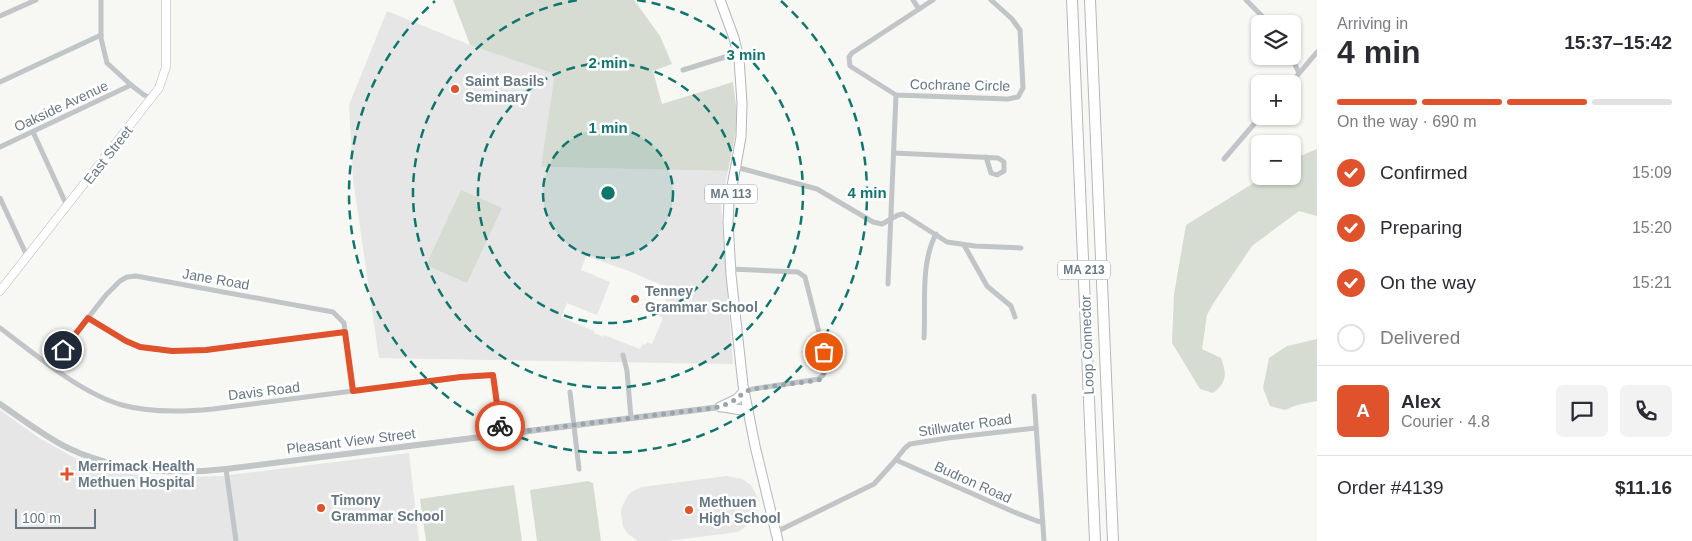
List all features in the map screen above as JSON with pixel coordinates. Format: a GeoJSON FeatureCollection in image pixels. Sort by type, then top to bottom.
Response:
{"type":"FeatureCollection","features":[{"type":"Feature","properties":{"kind":"highway","name":"Loop Connector"},"geometry":{"type":"LineString","coordinates":[[1072,0],[1095,541]]}},
{"type":"Feature","properties":{"kind":"highway","name":"Loop Connector"},"geometry":{"type":"LineString","coordinates":[[1090,0],[1113,541]]}},
{"type":"Feature","properties":{"kind":"main road","name":"East Street"},"geometry":{"type":"LineString","coordinates":[[0,291],[159,88],[166,67],[166,0]]}},
{"type":"Feature","properties":{"kind":"main road","name":"MA 113"},"geometry":{"type":"LineString","coordinates":[[720,0],[738,53],[742,124],[729,211],[731,270],[744,392],[777,536]]}},
{"type":"Feature","properties":{"kind":"main road"},"geometry":{"type":"LineString","coordinates":[[720,407],[737,399],[744,392]]}},
{"type":"Feature","properties":{"kind":"main road"},"geometry":{"type":"LineString","coordinates":[[720,407],[748,411]]}},
{"type":"Feature","properties":{"kind":"street"},"geometry":{"type":"LineString","coordinates":[[0,16],[36,0]]}},
{"type":"Feature","properties":{"kind":"street"},"geometry":{"type":"LineString","coordinates":[[102,0],[101,35],[107,63],[131,85],[144,95],[152,98]]}},
{"type":"Feature","properties":{"kind":"street"},"geometry":{"type":"LineString","coordinates":[[913,0],[919,9]]}},
{"type":"Feature","properties":{"kind":"street","name":"Cochrane Circle"},"geometry":{"type":"LineString","coordinates":[[933,0],[852,53],[849,57],[850,66],[896,95],[1008,99],[1018,97],[1023,88],[1020,30],[1012,19],[991,0]]}},
{"type":"Feature","properties":{"kind":"street"},"geometry":{"type":"LineString","coordinates":[[1246,0],[1261,15]]}},
{"type":"Feature","properties":{"kind":"street"},"geometry":{"type":"LineString","coordinates":[[0,82],[101,35]]}},
{"type":"Feature","properties":{"kind":"street"},"geometry":{"type":"LineString","coordinates":[[1296,65],[1300,74],[1317,52]]}},
{"type":"Feature","properties":{"kind":"street"},"geometry":{"type":"LineString","coordinates":[[683,70],[738,53]]}},
{"type":"Feature","properties":{"kind":"street","name":"Oakside Avenue"},"geometry":{"type":"LineString","coordinates":[[0,147],[131,85]]}},
{"type":"Feature","properties":{"kind":"street"},"geometry":{"type":"LineString","coordinates":[[888,284],[896,95]]}},
{"type":"Feature","properties":{"kind":"street"},"geometry":{"type":"LineString","coordinates":[[1224,159],[1254,125]]}},
{"type":"Feature","properties":{"kind":"street"},"geometry":{"type":"LineString","coordinates":[[33,132],[67,206]]}},
{"type":"Feature","properties":{"kind":"street"},"geometry":{"type":"LineString","coordinates":[[894,153],[986,157]]}},
{"type":"Feature","properties":{"kind":"street"},"geometry":{"type":"LineString","coordinates":[[736,167],[817,189],[873,222],[882,224],[898,215],[904,214],[947,242],[964,245],[1021,248]]}},
{"type":"Feature","properties":{"kind":"street"},"geometry":{"type":"LineString","coordinates":[[0,198],[27,256]]}},
{"type":"Feature","properties":{"kind":"street"},"geometry":{"type":"LineString","coordinates":[[924,338],[926,266],[930,247],[936,234]]}},
{"type":"Feature","properties":{"kind":"street"},"geometry":{"type":"LineString","coordinates":[[964,245],[988,286],[1011,306],[1014,317]]}},
{"type":"Feature","properties":{"kind":"street"},"geometry":{"type":"LineString","coordinates":[[731,270],[798,272],[802,274],[805,277],[824,352],[824,375],[819,380],[753,389],[744,392]]}},
{"type":"Feature","properties":{"kind":"street","name":"Jane Road"},"geometry":{"type":"LineString","coordinates":[[51,365],[106,295],[120,281],[136,276],[333,312],[344,323],[353,391]]}},
{"type":"Feature","properties":{"kind":"street"},"geometry":{"type":"LineString","coordinates":[[88,318],[126,341],[140,347],[172,351],[206,350],[345,332]]}},
{"type":"Feature","properties":{"kind":"street","name":"Davis Road"},"geometry":{"type":"LineString","coordinates":[[0,328],[87,389],[121,405],[170,412],[213,409],[461,377],[493,375],[502,434]]}},
{"type":"Feature","properties":{"kind":"street"},"geometry":{"type":"LineString","coordinates":[[623,356],[627,372],[631,418]]}},
{"type":"Feature","properties":{"kind":"street"},"geometry":{"type":"LineString","coordinates":[[570,392],[579,469]]}},
{"type":"Feature","properties":{"kind":"street"},"geometry":{"type":"LineString","coordinates":[[1034,396],[1044,541]]}},
{"type":"Feature","properties":{"kind":"street","name":"Pleasant View Street"},"geometry":{"type":"LineString","coordinates":[[0,404],[66,447],[81,454],[148,471],[191,472],[720,407]]}},
{"type":"Feature","properties":{"kind":"street","name":"Stillwater Road"},"geometry":{"type":"LineString","coordinates":[[777,536],[874,484],[910,444],[1036,428]]}},
{"type":"Feature","properties":{"kind":"street","name":"Budron Road"},"geometry":{"type":"LineString","coordinates":[[896,460],[1014,512],[1042,522]]}},
{"type":"Feature","properties":{"kind":"street"},"geometry":{"type":"LineString","coordinates":[[226,469],[236,541]]}},
{"type":"Feature","properties":{"kind":"shaded area"},"geometry":{"type":"Polygon","coordinates":[[[453,0],[634,0],[660,36],[672,64],[653,71],[662,104],[733,82],[738,121],[728,171],[541,167],[555,74],[470,45],[453,0]]]}},
{"type":"Feature","properties":{"kind":"shaded area"},"geometry":{"type":"Polygon","coordinates":[[[387,11],[470,45],[558,74],[541,167],[728,171],[721,205],[733,364],[379,358],[353,179],[349,105],[387,11]],[[586,256],[581,270],[610,282],[597,315],[567,303],[561,317],[594,331],[594,333],[603,337],[604,335],[640,349],[647,342],[652,344],[663,318],[659,316],[668,295],[664,293],[666,287],[629,271],[586,256]]]}},
{"type":"Feature","properties":{"kind":"shaded area"},"geometry":{"type":"Polygon","coordinates":[[[1317,149],[1317,216],[1299,211],[1252,246],[1207,315],[1202,349],[1221,358],[1225,373],[1223,381],[1213,393],[1200,389],[1172,343],[1174,294],[1186,225],[1251,185],[1301,185],[1301,156],[1317,149]]]}},
{"type":"Feature","properties":{"kind":"shaded area"},"geometry":{"type":"Polygon","coordinates":[[[461,190],[502,208],[467,283],[426,265],[461,190]]]}},
{"type":"Feature","properties":{"kind":"shaded area"},"geometry":{"type":"Polygon","coordinates":[[[1317,339],[1317,401],[1297,405],[1285,410],[1270,406],[1263,388],[1269,358],[1287,346],[1317,339]]]}},
{"type":"Feature","properties":{"kind":"shaded area"},"geometry":{"type":"Polygon","coordinates":[[[0,410],[39,438],[75,458],[124,473],[164,478],[222,476],[409,453],[419,541],[0,541],[0,410]]]}},
{"type":"Feature","properties":{"kind":"shaded area","name":"Methuen High School"},"geometry":{"type":"Polygon","coordinates":[[[727,476],[742,479],[751,485],[759,500],[752,522],[738,532],[667,541],[638,541],[627,533],[623,526],[622,506],[629,494],[635,490],[642,487],[727,476]]]}},
{"type":"Feature","properties":{"kind":"shaded area"},"geometry":{"type":"Polygon","coordinates":[[[588,481],[593,483],[601,541],[537,541],[530,490],[588,481]]]}},
{"type":"Feature","properties":{"kind":"shaded area"},"geometry":{"type":"Polygon","coordinates":[[[514,485],[522,541],[426,541],[420,499],[514,485]]]}},
{"type":"Feature","properties":{"kind":"way so far"},"geometry":{"type":"LineString","coordinates":[[500,426],[502,434],[720,407],[737,399],[744,392],[753,389],[819,380],[824,375],[824,352]]}},
{"type":"Feature","properties":{"kind":"place","name":"Saint Basils Seminary"},"geometry":{"type":"Point","coordinates":[455,89]}},
{"type":"Feature","properties":{"kind":"place","name":"Tenney Grammar School"},"geometry":{"type":"Point","coordinates":[635,299]}},
{"type":"Feature","properties":{"kind":"place","name":"Merrimack Health Methuen Hospital"},"geometry":{"type":"Point","coordinates":[67,474]}},
{"type":"Feature","properties":{"kind":"place","name":"Timony Grammar School"},"geometry":{"type":"Point","coordinates":[321,508]}},
{"type":"Feature","properties":{"kind":"place","name":"Methuen High School"},"geometry":{"type":"Point","coordinates":[689,510]}},
{"type":"Feature","properties":{"kind":"route"},"geometry":{"type":"LineString","coordinates":[[63,350],[88,318],[108,332],[140,347],[187,352],[345,332],[353,391],[461,377],[493,375],[500,426]]}}]}
